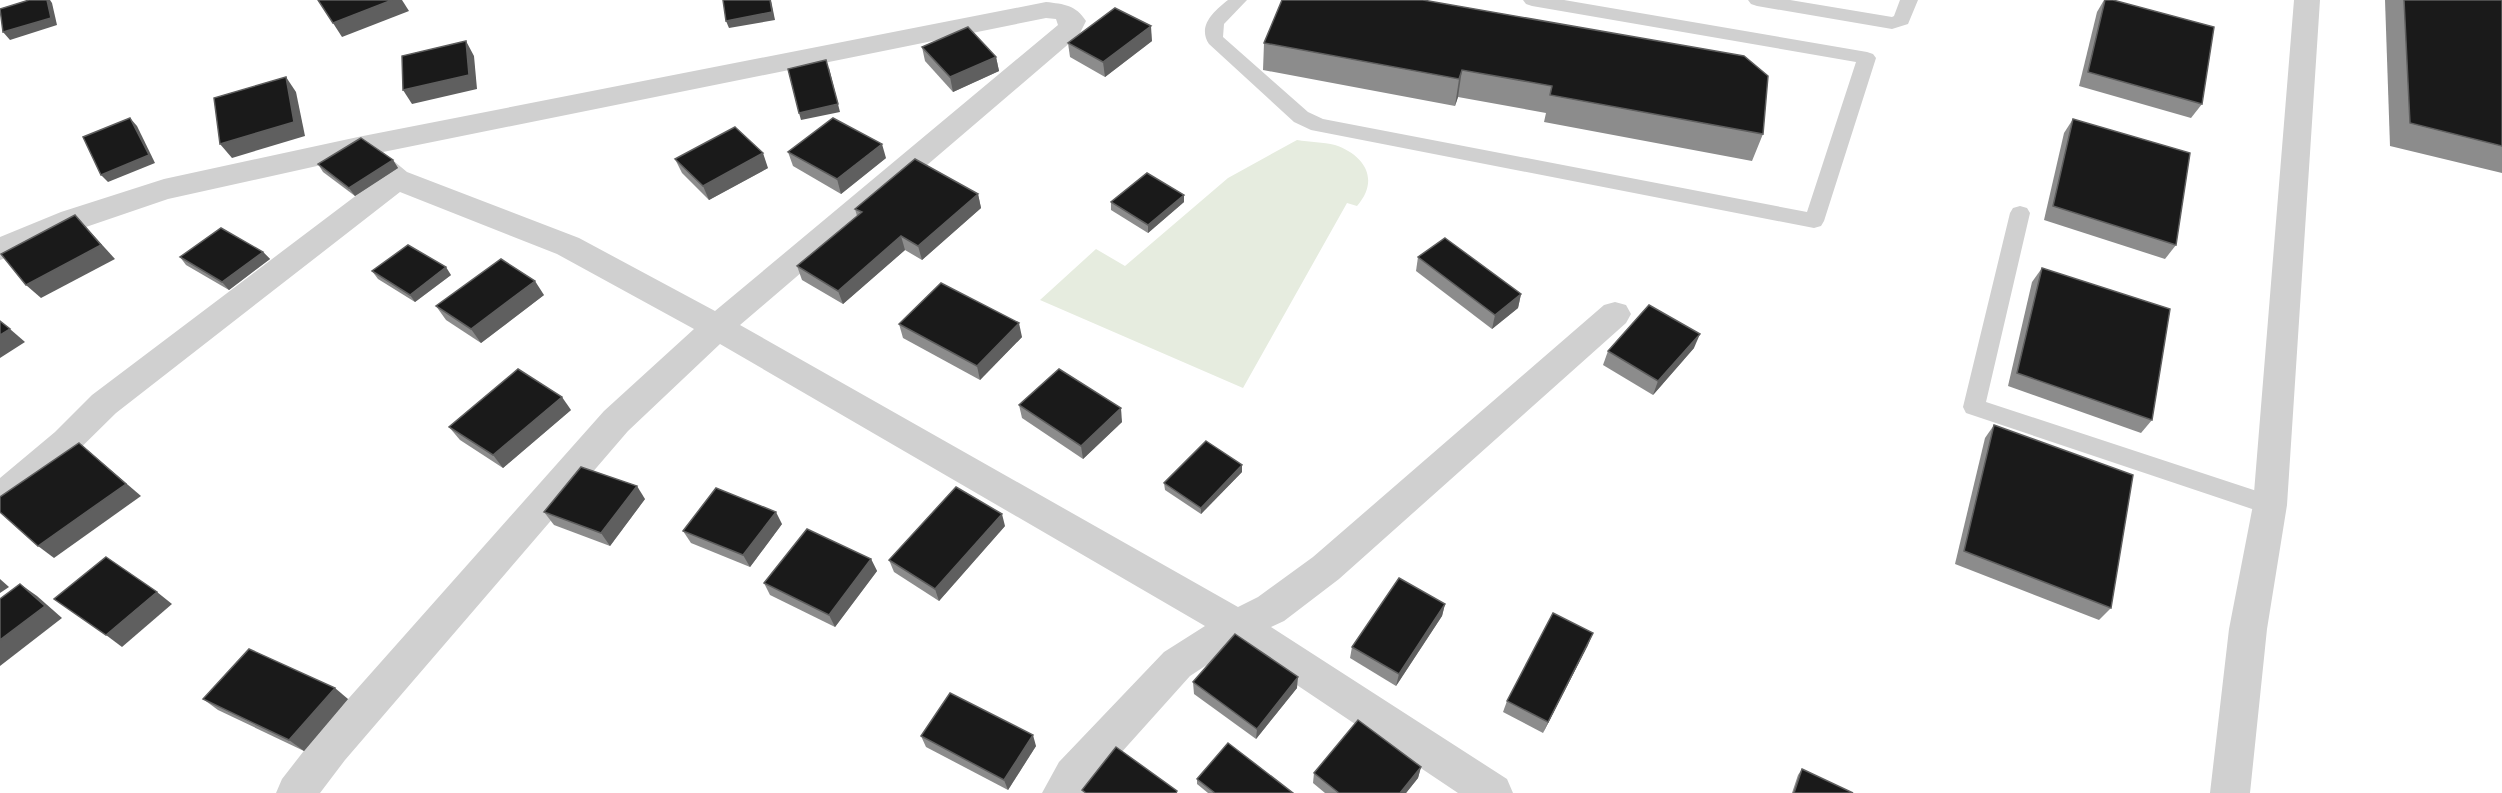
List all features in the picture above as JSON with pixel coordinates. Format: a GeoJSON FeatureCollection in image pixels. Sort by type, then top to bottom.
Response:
{"type":"FeatureCollection","features":[{"type":"Feature","properties":{"kind":"street"},"geometry":{"type":"LineString","coordinates":[[2230,793],[2248,629],[2270,505],[2307,0]]}},
{"type":"Feature","properties":{"kind":"street"},"geometry":{"type":"LineString","coordinates":[[0,249],[72,220],[164,189],[358,147],[1046,10],[1064,12],[1073,21],[1070,29],[717,327],[616,421],[332,747],[296,793]]}},
{"type":"Feature","properties":{"kind":"street"},"geometry":{"type":"LineString","coordinates":[[358,147],[397,179],[568,246],[717,327],[1237,625],[1493,793]]}},
{"type":"Feature","properties":{"kind":"street"},"geometry":{"type":"LineString","coordinates":[[0,498],[37,470],[104,404],[397,179]]}},
{"type":"Feature","properties":{"kind":"street"},"geometry":{"type":"LineString","coordinates":[[1062,793],[1073,776],[1177,664],[1237,625],[1270,609],[1326,568],[1615,314]]}},
{"type":"Feature","properties":{"kind":"lane"},"geometry":{"type":"LineString","coordinates":[[1238,0],[1212,26],[1211,34],[1308,121],[1814,221],[1879,21]]}},
{"type":"Feature","properties":{"kind":"lane"},"geometry":{"type":"LineString","coordinates":[[1532,0],[1867,58]]}},
{"type":"Feature","properties":{"kind":"lane"},"geometry":{"type":"LineString","coordinates":[[1757,0],[1892,23],[1902,20],[1909,0]]}},
{"type":"Feature","properties":{"kind":"lane"},"geometry":{"type":"LineString","coordinates":[[2020,213],[1974,407],[2270,505]]}},
{"type":"Feature","properties":{"kind":"shaded area"},"geometry":{"type":"Polygon","coordinates":[[[1297,140],[1326,143],[1346,149],[1361,162],[1366,170],[1367,187],[1357,206],[1347,203],[1243,388],[1040,300],[1096,249],[1125,266],[1228,178],[1297,140]]]}},
{"type":"Feature","properties":{"kind":"building"},"geometry":{"type":"Polygon","coordinates":[[[29,0],[47,0],[51,18],[3,32],[0,9],[29,0]]]}},
{"type":"Feature","properties":{"kind":"building"},"geometry":{"type":"Polygon","coordinates":[[[318,0],[392,0],[333,23],[318,0]]]}},
{"type":"Feature","properties":{"kind":"building"},"geometry":{"type":"Polygon","coordinates":[[[723,0],[770,0],[772,12],[726,21],[723,0]]]}},
{"type":"Feature","properties":{"kind":"building"},"geometry":{"type":"Polygon","coordinates":[[[1282,0],[1423,0],[1744,56],[1768,76],[1763,134],[1550,95],[1552,86],[1462,70],[1459,79],[1264,43],[1282,0]]]}},
{"type":"Feature","properties":{"kind":"building"},"geometry":{"type":"Polygon","coordinates":[[[2105,0],[2113,0],[2214,27],[2202,104],[2088,72],[2105,0]]]}},
{"type":"Feature","properties":{"kind":"building"},"geometry":{"type":"Polygon","coordinates":[[[2404,0],[2502,0],[2502,146],[2410,123],[2404,0]]]}},
{"type":"Feature","properties":{"kind":"building"},"geometry":{"type":"Polygon","coordinates":[[[1115,8],[1151,26],[1103,62],[1068,43],[1115,8]]]}},
{"type":"Feature","properties":{"kind":"building"},"geometry":{"type":"Polygon","coordinates":[[[968,27],[996,57],[950,77],[922,47],[968,27]]]}},
{"type":"Feature","properties":{"kind":"building"},"geometry":{"type":"Polygon","coordinates":[[[466,41],[469,75],[403,90],[402,56],[466,41]]]}},
{"type":"Feature","properties":{"kind":"building"},"geometry":{"type":"Polygon","coordinates":[[[826,60],[838,104],[799,113],[788,69],[826,60]]]}},
{"type":"Feature","properties":{"kind":"building"},"geometry":{"type":"Polygon","coordinates":[[[286,77],[294,122],[220,144],[214,98],[286,77]]]}},
{"type":"Feature","properties":{"kind":"building"},"geometry":{"type":"Polygon","coordinates":[[[130,118],[149,155],[101,175],[83,137],[130,118]]]}},
{"type":"Feature","properties":{"kind":"building"},"geometry":{"type":"Polygon","coordinates":[[[833,118],[882,144],[837,179],[788,152],[833,118]]]}},
{"type":"Feature","properties":{"kind":"building"},"geometry":{"type":"Polygon","coordinates":[[[2073,119],[2190,153],[2176,245],[2053,206],[2073,119]]]}},
{"type":"Feature","properties":{"kind":"building"},"geometry":{"type":"Polygon","coordinates":[[[735,127],[763,153],[703,186],[675,159],[735,127]]]}},
{"type":"Feature","properties":{"kind":"building"},"geometry":{"type":"Polygon","coordinates":[[[361,138],[393,160],[349,188],[318,164],[361,138]]]}},
{"type":"Feature","properties":{"kind":"building"},"geometry":{"type":"Polygon","coordinates":[[[915,159],[978,194],[918,246],[901,236],[838,291],[797,266],[862,212],[855,209],[915,159]]]}},
{"type":"Feature","properties":{"kind":"building"},"geometry":{"type":"Polygon","coordinates":[[[1147,173],[1184,195],[1148,225],[1111,202],[1147,173]]]}},
{"type":"Feature","properties":{"kind":"building"},"geometry":{"type":"Polygon","coordinates":[[[75,215],[101,245],[26,285],[1,254],[75,215]]]}},
{"type":"Feature","properties":{"kind":"building"},"geometry":{"type":"Polygon","coordinates":[[[221,228],[263,252],[222,282],[180,257],[221,228]]]}},
{"type":"Feature","properties":{"kind":"building"},"geometry":{"type":"Polygon","coordinates":[[[1445,238],[1521,294],[1495,315],[1418,257],[1445,238]]]}},
{"type":"Feature","properties":{"kind":"building"},"geometry":{"type":"Polygon","coordinates":[[[408,245],[446,267],[410,295],[372,271],[408,245]]]}},
{"type":"Feature","properties":{"kind":"building"},"geometry":{"type":"Polygon","coordinates":[[[501,259],[535,281],[471,329],[436,306],[501,259]]]}},
{"type":"Feature","properties":{"kind":"building"},"geometry":{"type":"Polygon","coordinates":[[[2042,268],[2170,309],[2152,420],[2017,373],[2042,268]]]}},
{"type":"Feature","properties":{"kind":"building"},"geometry":{"type":"Polygon","coordinates":[[[941,283],[1019,323],[977,366],[899,324],[941,283]]]}},
{"type":"Feature","properties":{"kind":"building"},"geometry":{"type":"Polygon","coordinates":[[[1649,305],[1700,334],[1658,381],[1608,351],[1649,305]]]}},
{"type":"Feature","properties":{"kind":"building"},"geometry":{"type":"Polygon","coordinates":[[[0,321],[10,329],[0,335],[0,321]]]}},
{"type":"Feature","properties":{"kind":"building"},"geometry":{"type":"Polygon","coordinates":[[[518,369],[562,397],[493,455],[449,427],[518,369]]]}},
{"type":"Feature","properties":{"kind":"building"},"geometry":{"type":"Polygon","coordinates":[[[1059,369],[1121,408],[1081,446],[1019,405],[1059,369]]]}},
{"type":"Feature","properties":{"kind":"building"},"geometry":{"type":"Polygon","coordinates":[[[1994,425],[2133,475],[2111,608],[1964,551],[1994,425]]]}},
{"type":"Feature","properties":{"kind":"building"},"geometry":{"type":"Polygon","coordinates":[[[1206,441],[1242,465],[1201,508],[1164,483],[1206,441]]]}},
{"type":"Feature","properties":{"kind":"building"},"geometry":{"type":"Polygon","coordinates":[[[79,443],[126,484],[38,546],[0,512],[0,497],[79,443]]]}},
{"type":"Feature","properties":{"kind":"building"},"geometry":{"type":"Polygon","coordinates":[[[581,467],[637,486],[601,533],[544,512],[581,467]]]}},
{"type":"Feature","properties":{"kind":"building"},"geometry":{"type":"Polygon","coordinates":[[[956,487],[1002,514],[935,589],[889,560],[956,487]]]}},
{"type":"Feature","properties":{"kind":"building"},"geometry":{"type":"Polygon","coordinates":[[[716,488],[776,512],[743,555],[683,531],[716,488]]]}},
{"type":"Feature","properties":{"kind":"building"},"geometry":{"type":"Polygon","coordinates":[[[807,529],[871,559],[829,615],[764,583],[807,529]]]}},
{"type":"Feature","properties":{"kind":"building"},"geometry":{"type":"Polygon","coordinates":[[[106,557],[157,592],[106,635],[54,599],[106,557]]]}},
{"type":"Feature","properties":{"kind":"building"},"geometry":{"type":"Polygon","coordinates":[[[1399,578],[1445,604],[1399,674],[1352,647],[1399,578]]]}},
{"type":"Feature","properties":{"kind":"building"},"geometry":{"type":"Polygon","coordinates":[[[20,584],[45,606],[0,640],[0,599],[20,584]]]}},
{"type":"Feature","properties":{"kind":"building"},"geometry":{"type":"Polygon","coordinates":[[[1553,613],[1593,633],[1548,722],[1507,701],[1553,613]]]}},
{"type":"Feature","properties":{"kind":"building"},"geometry":{"type":"Polygon","coordinates":[[[1235,634],[1298,677],[1257,729],[1193,682],[1235,634]]]}},
{"type":"Feature","properties":{"kind":"building"},"geometry":{"type":"Polygon","coordinates":[[[249,649],[335,688],[289,740],[203,699],[249,649]]]}},
{"type":"Feature","properties":{"kind":"building"},"geometry":{"type":"Polygon","coordinates":[[[950,693],[1033,735],[1004,780],[921,736],[950,693]]]}},
{"type":"Feature","properties":{"kind":"building"},"geometry":{"type":"Polygon","coordinates":[[[1358,720],[1421,767],[1400,793],[1339,793],[1314,773],[1358,720]]]}},
{"type":"Feature","properties":{"kind":"building"},"geometry":{"type":"Polygon","coordinates":[[[1228,743],[1293,793],[1215,793],[1197,779],[1228,743]]]}},
{"type":"Feature","properties":{"kind":"building"},"geometry":{"type":"Polygon","coordinates":[[[1116,747],[1177,791],[1176,793],[1086,793],[1082,790],[1116,747]]]}},
{"type":"Feature","properties":{"kind":"building"},"geometry":{"type":"Polygon","coordinates":[[[1802,769],[1853,793],[1794,793],[1802,769]]]}}]}
